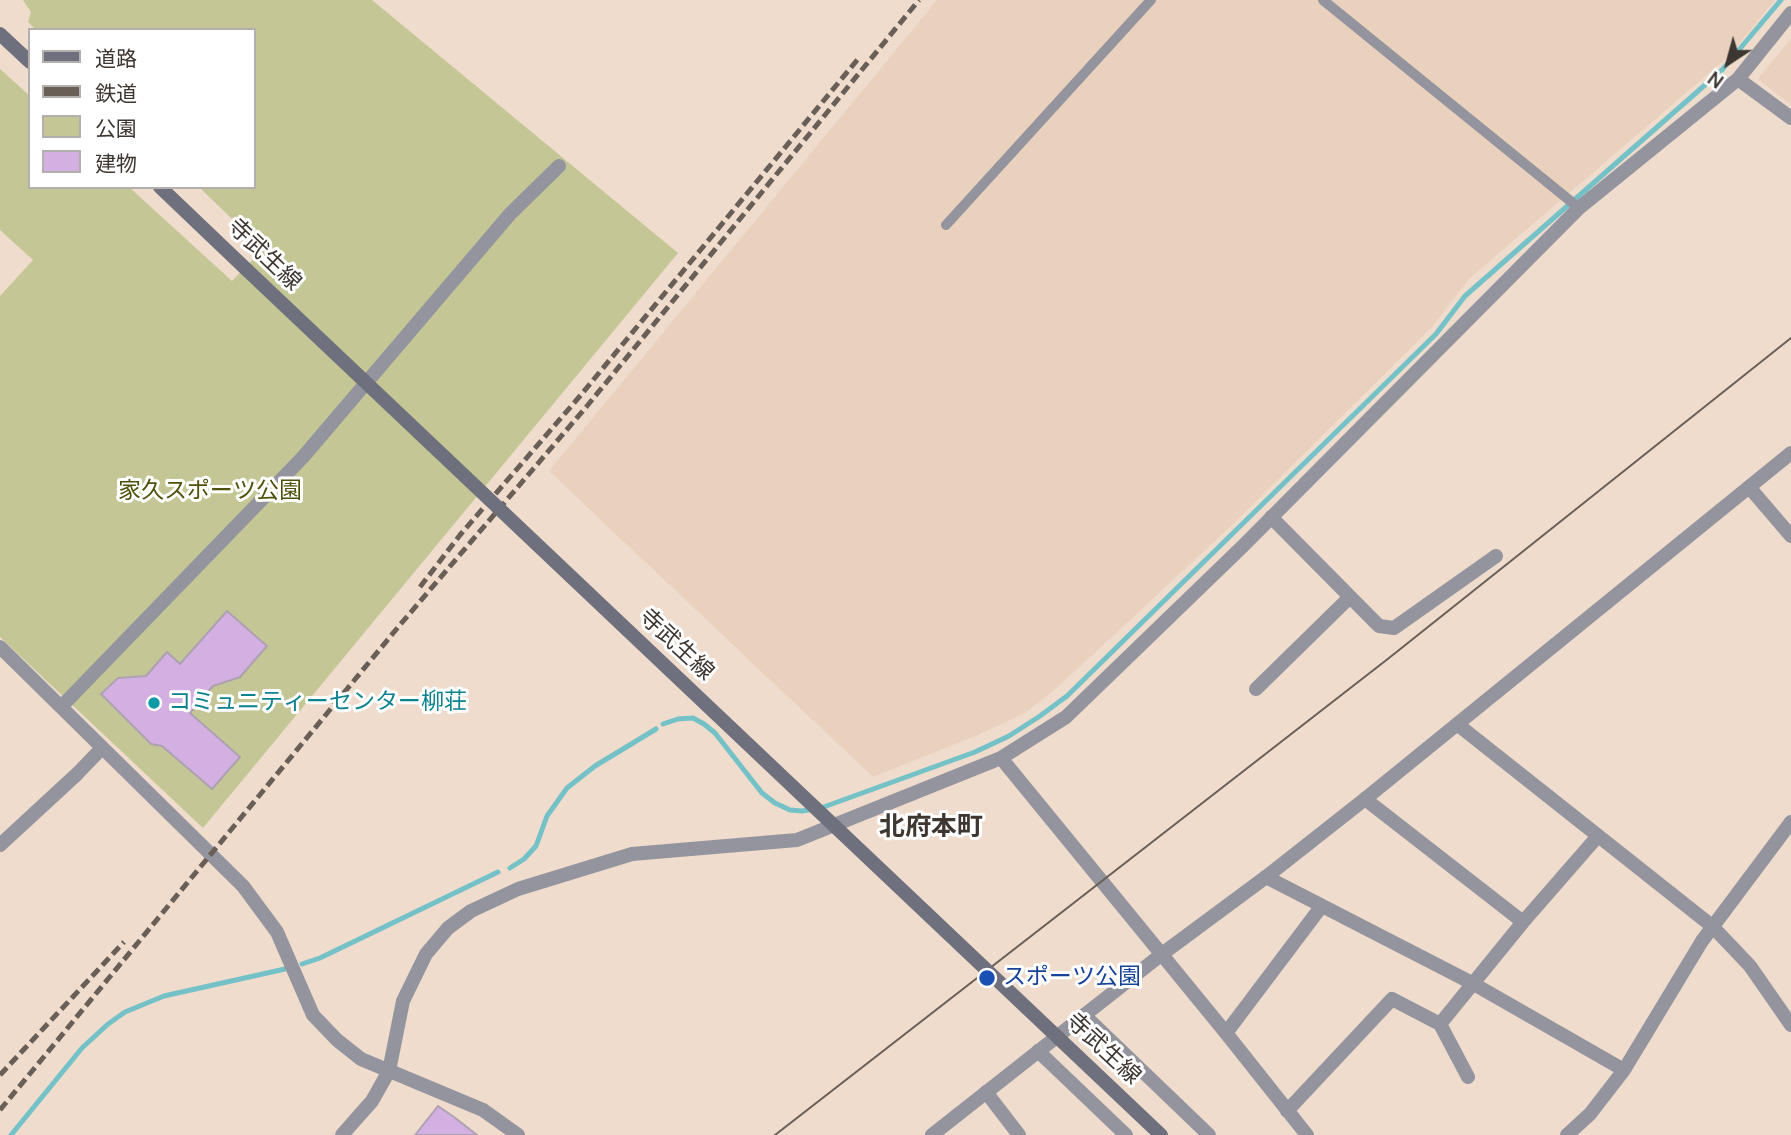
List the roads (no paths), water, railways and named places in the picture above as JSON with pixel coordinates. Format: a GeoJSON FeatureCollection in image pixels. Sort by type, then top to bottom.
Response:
{"type":"FeatureCollection","features":[{"type":"Feature","properties":{"kind":"main road"},"geometry":{"type":"LineString","coordinates":[[0,34],[28,60]]}},
{"type":"Feature","properties":{"kind":"main road","name":"寺武生線"},"geometry":{"type":"LineString","coordinates":[[162,189],[1161,1135]]}},
{"type":"Feature","properties":{"kind":"street"},"geometry":{"type":"LineString","coordinates":[[342,1135],[372,1101],[389,1071],[403,1001],[426,954],[448,928],[471,911],[518,889],[632,854],[797,840],[1002,758],[1066,717],[1271,517],[1579,208],[1738,79],[1791,13]]}},
{"type":"Feature","properties":{"kind":"street"},"geometry":{"type":"LineString","coordinates":[[1738,79],[1791,118]]}},
{"type":"Feature","properties":{"kind":"street"},"geometry":{"type":"LineString","coordinates":[[61,707],[303,457],[510,214],[559,166]]}},
{"type":"Feature","properties":{"kind":"street"},"geometry":{"type":"LineString","coordinates":[[932,1135],[1161,954],[1266,877],[1365,799],[1791,453]]}},
{"type":"Feature","properties":{"kind":"street"},"geometry":{"type":"LineString","coordinates":[[1749,487],[1791,536]]}},
{"type":"Feature","properties":{"kind":"street"},"geometry":{"type":"LineString","coordinates":[[1271,517],[1379,626],[1394,628],[1496,556]]}},
{"type":"Feature","properties":{"kind":"street"},"geometry":{"type":"LineString","coordinates":[[1256,689],[1350,597]]}},
{"type":"Feature","properties":{"kind":"street"},"geometry":{"type":"LineString","coordinates":[[0,646],[243,886],[277,932],[313,1015],[361,1059],[483,1110],[518,1135]]}},
{"type":"Feature","properties":{"kind":"street"},"geometry":{"type":"LineString","coordinates":[[1457,723],[1712,926],[1750,966],[1789,1017]]}},
{"type":"Feature","properties":{"kind":"street"},"geometry":{"type":"LineString","coordinates":[[0,845],[102,748]]}},
{"type":"Feature","properties":{"kind":"street"},"geometry":{"type":"LineString","coordinates":[[1002,758],[1307,1135]]}},
{"type":"Feature","properties":{"kind":"street"},"geometry":{"type":"LineString","coordinates":[[1365,799],[1523,922]]}},
{"type":"Feature","properties":{"kind":"street"},"geometry":{"type":"LineString","coordinates":[[1567,1135],[1590,1114],[1624,1070],[1712,926],[1791,822]]}},
{"type":"Feature","properties":{"kind":"street"},"geometry":{"type":"LineString","coordinates":[[1440,1024],[1598,836]]}},
{"type":"Feature","properties":{"kind":"street"},"geometry":{"type":"LineString","coordinates":[[1266,877],[1472,983],[1624,1070]]}},
{"type":"Feature","properties":{"kind":"street"},"geometry":{"type":"LineString","coordinates":[[1226,1033],[1321,907]]}},
{"type":"Feature","properties":{"kind":"street"},"geometry":{"type":"LineString","coordinates":[[1287,1111],[1392,999],[1440,1024],[1468,1077]]}},
{"type":"Feature","properties":{"kind":"street"},"geometry":{"type":"LineString","coordinates":[[1084,1015],[1209,1135]]}},
{"type":"Feature","properties":{"kind":"street"},"geometry":{"type":"LineString","coordinates":[[1038,1051],[1126,1135]]}},
{"type":"Feature","properties":{"kind":"street"},"geometry":{"type":"LineString","coordinates":[[986,1092],[1019,1135]]}},
{"type":"Feature","properties":{"kind":"lane"},"geometry":{"type":"LineString","coordinates":[[946,225],[1151,0]]}},
{"type":"Feature","properties":{"kind":"lane"},"geometry":{"type":"LineString","coordinates":[[1323,0],[1579,208]]}},
{"type":"Feature","properties":{"kind":"waterway"},"geometry":{"type":"LineString","coordinates":[[663,724],[693,718],[704,724],[715,733],[762,793],[790,810],[802,811],[821,808],[975,752],[1009,736],[1040,716],[1067,696],[1436,334],[1465,296],[1722,70],[1781,0]]}},
{"type":"Feature","properties":{"kind":"waterway"},"geometry":{"type":"LineString","coordinates":[[510,868],[524,859],[536,846],[547,816],[567,788],[595,766],[656,729]]}},
{"type":"Feature","properties":{"kind":"waterway"},"geometry":{"type":"LineString","coordinates":[[302,964],[320,958],[498,872]]}},
{"type":"Feature","properties":{"kind":"waterway"},"geometry":{"type":"LineString","coordinates":[[11,1135],[82,1048],[125,1012],[164,996],[285,969]]}},
{"type":"Feature","properties":{"kind":"tram line"},"geometry":{"type":"LineString","coordinates":[[775,1135],[1389,658],[1791,338]]}},
{"type":"Feature","properties":{"kind":"railway"},"geometry":{"type":"LineString","coordinates":[[0,1110],[399,626],[587,406],[919,0]]}},
{"type":"Feature","properties":{"kind":"railway"},"geometry":{"type":"LineString","coordinates":[[420,587],[460,535],[580,396],[858,59]]}},
{"type":"Feature","properties":{"kind":"railway"},"geometry":{"type":"LineString","coordinates":[[0,1075],[124,942]]}},
{"type":"Feature","properties":{"kind":"place","name":"コミュニティーセンター柳荘"},"geometry":{"type":"Point","coordinates":[154,703]}},
{"type":"Feature","properties":{"kind":"place","name":"スポーツ公園"},"geometry":{"type":"Point","coordinates":[987,978]}},
{"type":"Feature","properties":{"kind":"district","name":"北府本町"},"geometry":{"type":"Point","coordinates":[931,828]}},
{"type":"Feature","properties":{"kind":"park label","name":"家久スポーツ公園"},"geometry":{"type":"Point","coordinates":[210,492]}}]}
